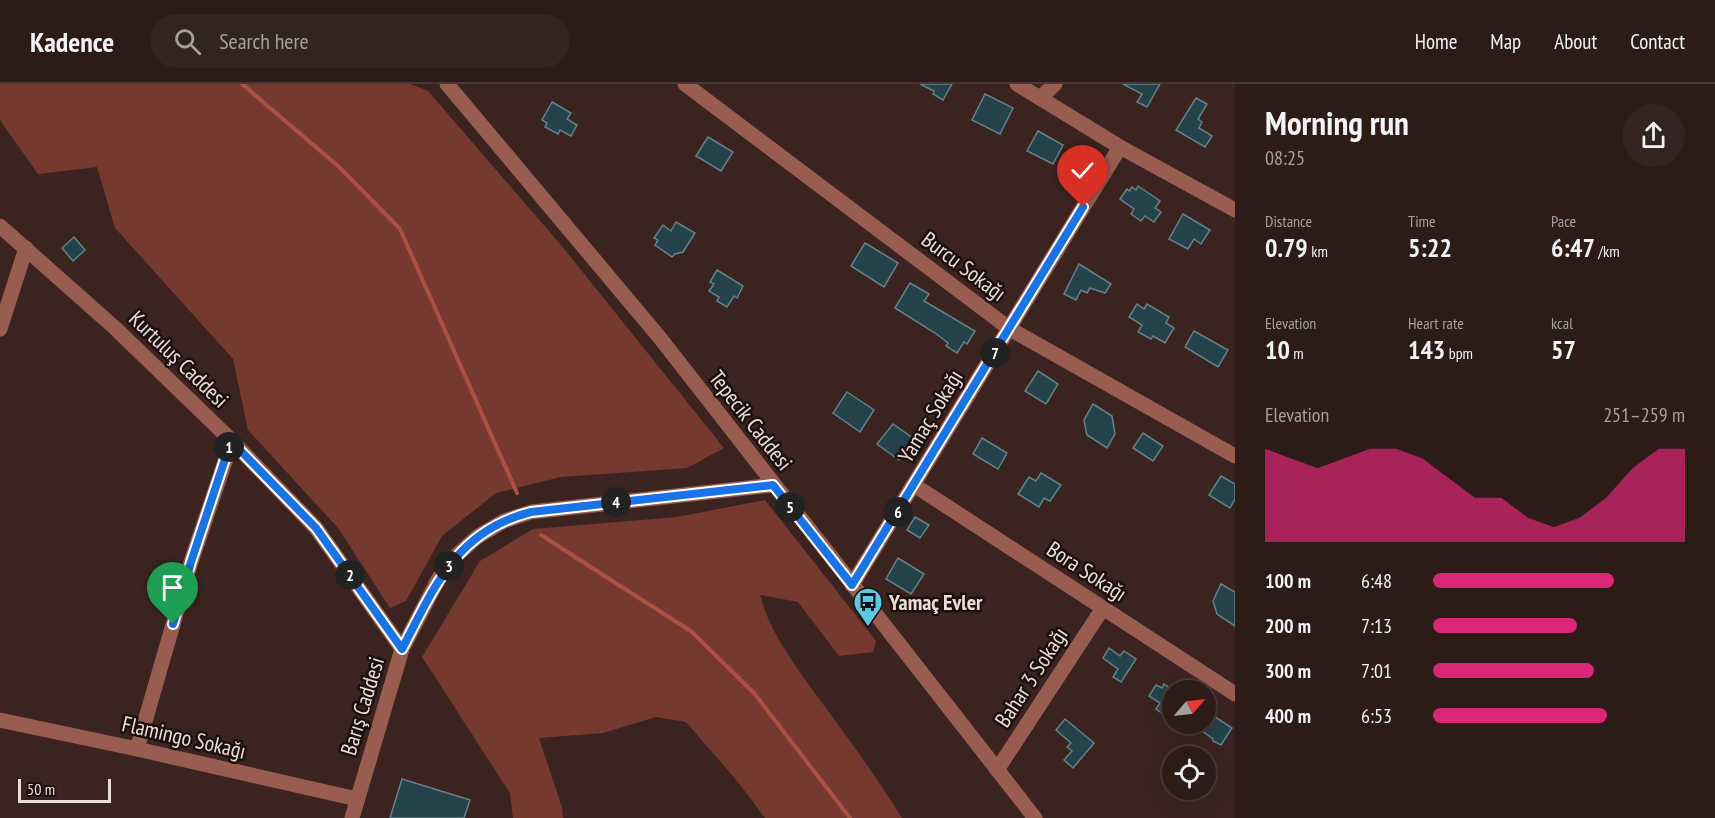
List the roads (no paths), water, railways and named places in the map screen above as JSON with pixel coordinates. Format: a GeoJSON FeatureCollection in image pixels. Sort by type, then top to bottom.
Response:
{"type":"FeatureCollection","features":[{"type":"Feature","properties":{"kind":"street","name":"Tepecik Caddesi"},"geometry":{"type":"LineString","coordinates":[[447,84],[660,338],[1035,818]]}},
{"type":"Feature","properties":{"kind":"street","name":"Burcu Sokağı"},"geometry":{"type":"LineString","coordinates":[[685,84],[1010,329],[1235,456]]}},
{"type":"Feature","properties":{"kind":"street"},"geometry":{"type":"LineString","coordinates":[[1017,84],[1120,147],[1235,210]]}},
{"type":"Feature","properties":{"kind":"street"},"geometry":{"type":"LineString","coordinates":[[1040,98],[1055,84]]}},
{"type":"Feature","properties":{"kind":"street","name":"Yamaç Sokağı"},"geometry":{"type":"LineString","coordinates":[[852,585],[1120,147]]}},
{"type":"Feature","properties":{"kind":"street","name":"Kurtuluş Caddesi"},"geometry":{"type":"LineString","coordinates":[[0,226],[115,328],[316,528],[402,649]]}},
{"type":"Feature","properties":{"kind":"street"},"geometry":{"type":"LineString","coordinates":[[0,329],[26,249]]}},
{"type":"Feature","properties":{"kind":"street"},"geometry":{"type":"LineString","coordinates":[[137,749],[191,562],[231,441]]}},
{"type":"Feature","properties":{"kind":"street","name":"Barış Caddesi"},"geometry":{"type":"LineString","coordinates":[[352,818],[402,649],[440,578],[457,555],[484,533],[504,521],[531,512],[773,485]]}},
{"type":"Feature","properties":{"kind":"street","name":"Bora Sokağı"},"geometry":{"type":"LineString","coordinates":[[914,485],[1235,694]]}},
{"type":"Feature","properties":{"kind":"street","name":"Bahar 3 Sokağı"},"geometry":{"type":"LineString","coordinates":[[997,770],[1103,608]]}},
{"type":"Feature","properties":{"kind":"street","name":"Flamingo Sokağı"},"geometry":{"type":"LineString","coordinates":[[0,720],[357,799]]}},
{"type":"Feature","properties":{"kind":"waterway"},"geometry":{"type":"LineString","coordinates":[[242,84],[338,166],[400,229],[517,493]]}},
{"type":"Feature","properties":{"kind":"waterway"},"geometry":{"type":"LineString","coordinates":[[541,535],[692,632],[754,693],[850,818]]}},
{"type":"Feature","properties":{"kind":"place","name":"Yamaç Evler"},"geometry":{"type":"Point","coordinates":[868,628]}}]}
